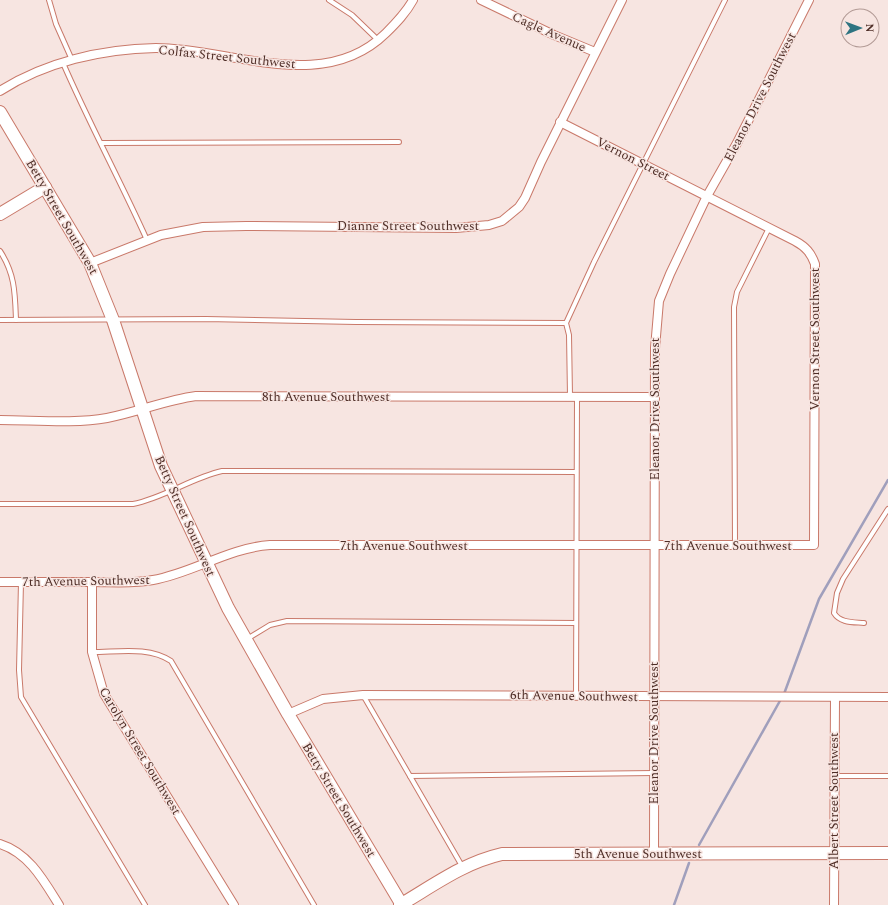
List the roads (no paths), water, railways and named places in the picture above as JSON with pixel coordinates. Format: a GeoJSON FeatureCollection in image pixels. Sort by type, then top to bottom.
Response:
{"type":"FeatureCollection","features":[{"type":"Feature","properties":{"kind":"street","name":"Colfax Street Southwest"},"geometry":{"type":"LineString","coordinates":[[0,91],[23,78],[63,62],[114,52],[156,48],[192,51],[282,65],[314,65],[335,61],[355,54],[378,40],[404,14],[413,0]]}},
{"type":"Feature","properties":{"kind":"street","name":"Cagle Avenue"},"geometry":{"type":"LineString","coordinates":[[481,0],[554,36],[595,52]]}},
{"type":"Feature","properties":{"kind":"street","name":"Dianne Street Southwest"},"geometry":{"type":"LineString","coordinates":[[90,263],[147,240],[182,230],[203,227],[456,228],[490,225],[502,221],[519,207],[525,198],[560,122],[622,0]]}},
{"type":"Feature","properties":{"kind":"street","name":"Eleanor Drive Southwest"},"geometry":{"type":"LineString","coordinates":[[654,854],[655,348],[659,301],[707,196],[737,143],[809,0]]}},
{"type":"Feature","properties":{"kind":"street","name":"Betty Street Southwest"},"geometry":{"type":"LineString","coordinates":[[0,112],[90,263],[113,320],[141,409],[171,491],[205,563],[245,640],[401,905]]}},
{"type":"Feature","properties":{"kind":"street","name":"Vernon Street"},"geometry":{"type":"LineString","coordinates":[[560,122],[642,165],[707,196]]}},
{"type":"Feature","properties":{"kind":"street"},"geometry":{"type":"LineString","coordinates":[[0,214],[45,187]]}},
{"type":"Feature","properties":{"kind":"street","name":"Vernon Street Southwest"},"geometry":{"type":"LineString","coordinates":[[707,196],[804,246],[812,254],[815,264],[814,546]]}},
{"type":"Feature","properties":{"kind":"street","name":"8th Avenue Southwest"},"geometry":{"type":"LineString","coordinates":[[0,420],[100,419],[176,399],[196,396],[655,397]]}},
{"type":"Feature","properties":{"kind":"street","name":"7th Avenue Southwest"},"geometry":{"type":"LineString","coordinates":[[0,582],[151,581],[180,574],[205,563],[247,548],[270,545],[814,546]]}},
{"type":"Feature","properties":{"kind":"street","name":"Carolyn Street Southwest"},"geometry":{"type":"LineString","coordinates":[[92,582],[92,652],[100,684],[109,704],[234,905]]}},
{"type":"Feature","properties":{"kind":"street","name":"6th Avenue Southwest"},"geometry":{"type":"LineString","coordinates":[[288,714],[323,699],[363,695],[654,698],[888,697]]}},
{"type":"Feature","properties":{"kind":"street","name":"Albert Street Southwest"},"geometry":{"type":"LineString","coordinates":[[834,905],[835,698]]}},
{"type":"Feature","properties":{"kind":"street"},"geometry":{"type":"LineString","coordinates":[[0,844],[25,857],[41,877],[59,905]]}},
{"type":"Feature","properties":{"kind":"street","name":"5th Avenue Southwest"},"geometry":{"type":"LineString","coordinates":[[401,905],[463,867],[481,859],[502,854],[834,854],[888,852]]}},
{"type":"Feature","properties":{"kind":"lane"},"geometry":{"type":"LineString","coordinates":[[49,0],[54,17],[72,60]]}},
{"type":"Feature","properties":{"kind":"lane"},"geometry":{"type":"LineString","coordinates":[[329,0],[352,15],[378,40]]}},
{"type":"Feature","properties":{"kind":"lane"},"geometry":{"type":"LineString","coordinates":[[576,696],[576,472],[574,397],[569,335],[566,323],[642,165],[725,0]]}},
{"type":"Feature","properties":{"kind":"lane"},"geometry":{"type":"LineString","coordinates":[[63,62],[83,110],[102,143],[147,240]]}},
{"type":"Feature","properties":{"kind":"lane"},"geometry":{"type":"LineString","coordinates":[[102,143],[399,142]]}},
{"type":"Feature","properties":{"kind":"lane"},"geometry":{"type":"LineString","coordinates":[[735,545],[734,307],[737,292],[769,227]]}},
{"type":"Feature","properties":{"kind":"lane"},"geometry":{"type":"LineString","coordinates":[[0,251],[14,279],[16,320]]}},
{"type":"Feature","properties":{"kind":"lane"},"geometry":{"type":"LineString","coordinates":[[0,320],[206,319],[356,322],[566,323]]}},
{"type":"Feature","properties":{"kind":"lane"},"geometry":{"type":"LineString","coordinates":[[0,504],[133,504],[151,500],[195,480],[222,471],[576,472]]}},
{"type":"Feature","properties":{"kind":"lane"},"geometry":{"type":"LineString","coordinates":[[864,623],[844,621],[836,617],[834,613],[835,599],[843,579],[888,509]]}},
{"type":"Feature","properties":{"kind":"lane"},"geometry":{"type":"LineString","coordinates":[[21,582],[18,670],[21,697],[145,905]]}},
{"type":"Feature","properties":{"kind":"lane"},"geometry":{"type":"LineString","coordinates":[[245,640],[270,625],[287,621],[576,623]]}},
{"type":"Feature","properties":{"kind":"lane"},"geometry":{"type":"LineString","coordinates":[[92,652],[151,652],[162,655],[171,661],[314,905]]}},
{"type":"Feature","properties":{"kind":"lane"},"geometry":{"type":"LineString","coordinates":[[363,695],[463,867]]}},
{"type":"Feature","properties":{"kind":"lane"},"geometry":{"type":"LineString","coordinates":[[410,776],[654,773]]}},
{"type":"Feature","properties":{"kind":"lane"},"geometry":{"type":"LineString","coordinates":[[835,776],[888,776]]}},
{"type":"Feature","properties":{"kind":"waterway"},"geometry":{"type":"LineString","coordinates":[[784,694],[819,599],[888,480]]}},
{"type":"Feature","properties":{"kind":"waterway"},"geometry":{"type":"LineString","coordinates":[[699,845],[781,699]]}},
{"type":"Feature","properties":{"kind":"waterway"},"geometry":{"type":"LineString","coordinates":[[674,905],[689,863]]}}]}
